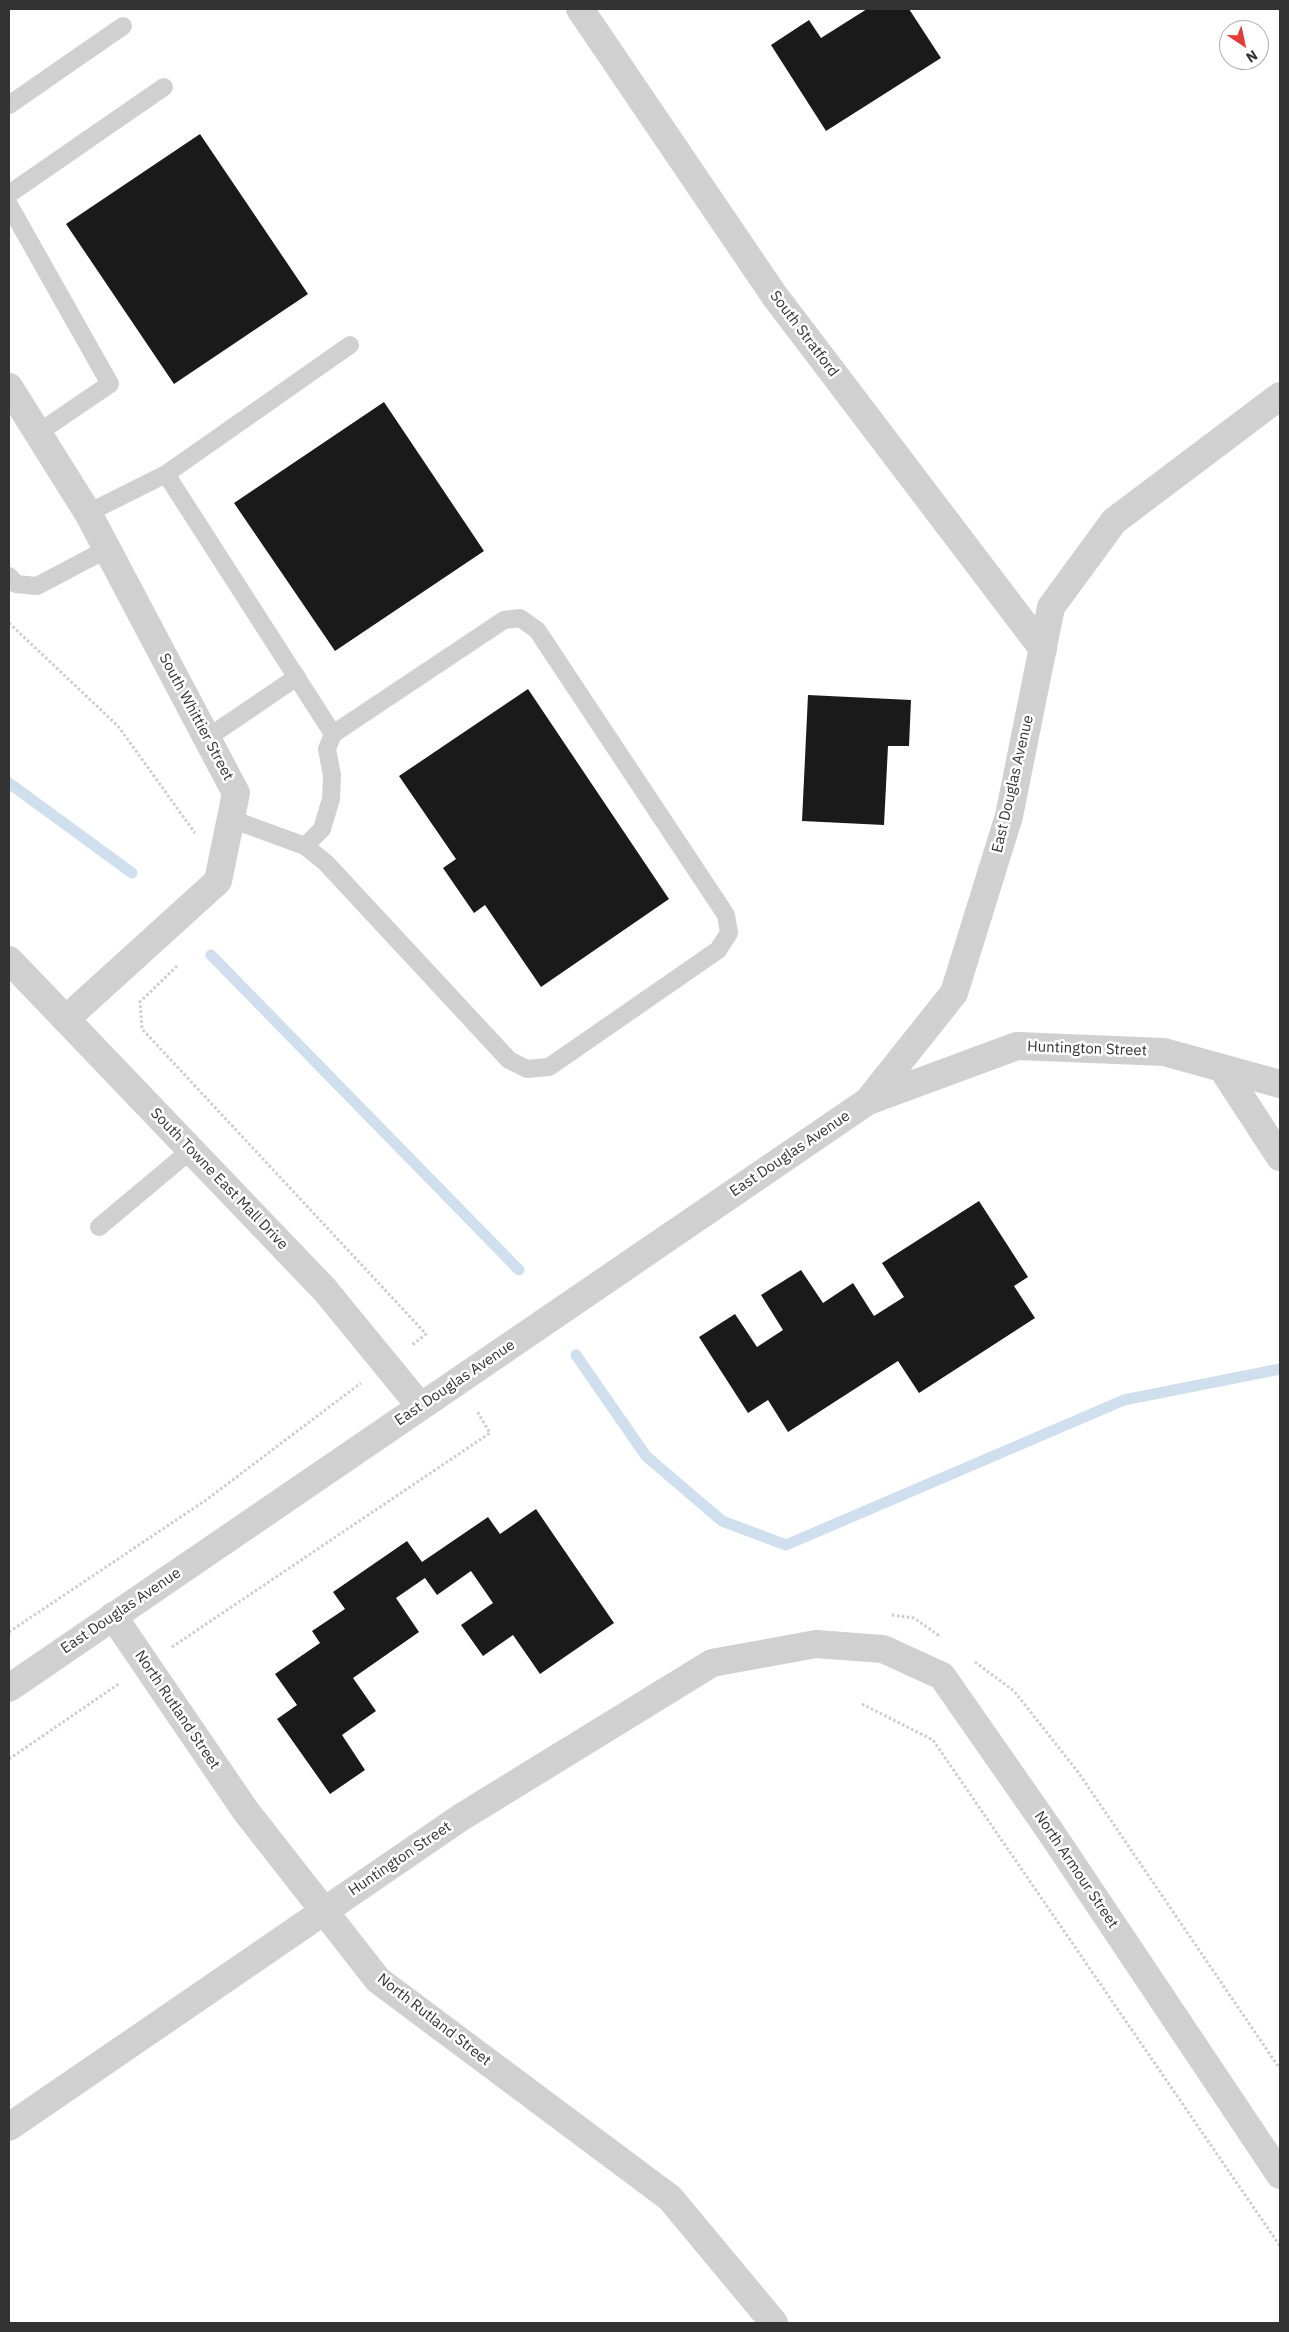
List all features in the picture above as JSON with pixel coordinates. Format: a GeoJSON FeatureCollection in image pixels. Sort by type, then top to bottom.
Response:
{"type":"FeatureCollection","features":[{"type":"Feature","properties":{"kind":"street","name":"South Stratford"},"geometry":{"type":"LineString","coordinates":[[584,10],[774,295],[1043,649]]}},
{"type":"Feature","properties":{"kind":"street","name":"South Whittier Street"},"geometry":{"type":"LineString","coordinates":[[9,386],[88,513],[236,793],[218,880],[66,1019]]}},
{"type":"Feature","properties":{"kind":"street","name":"East Douglas Avenue"},"geometry":{"type":"LineString","coordinates":[[9,1688],[868,1101],[954,993],[1009,816],[1051,607],[1114,521],[1280,396]]}},
{"type":"Feature","properties":{"kind":"street","name":"South Towne East Mall Drive"},"geometry":{"type":"LineString","coordinates":[[9,960],[325,1290],[420,1406]]}},
{"type":"Feature","properties":{"kind":"street","name":"Huntington Street"},"geometry":{"type":"LineString","coordinates":[[868,1101],[1017,1046],[1164,1052],[1280,1084]]}},
{"type":"Feature","properties":{"kind":"street"},"geometry":{"type":"LineString","coordinates":[[1222,1068],[1269,1127],[1280,1157]]}},
{"type":"Feature","properties":{"kind":"street","name":"North Rutland Street"},"geometry":{"type":"LineString","coordinates":[[113,1616],[245,1810],[378,1980],[670,2198],[774,2323]]}},
{"type":"Feature","properties":{"kind":"street","name":"Huntington Street"},"geometry":{"type":"LineString","coordinates":[[9,2127],[460,1818],[712,1663],[816,1644]]}},
{"type":"Feature","properties":{"kind":"street","name":"North Armour Street"},"geometry":{"type":"LineString","coordinates":[[816,1644],[883,1649],[942,1676],[1048,1828],[1280,2175]]}},
{"type":"Feature","properties":{"kind":"lane"},"geometry":{"type":"LineString","coordinates":[[9,105],[123,26]]}},
{"type":"Feature","properties":{"kind":"lane"},"geometry":{"type":"LineString","coordinates":[[9,194],[164,87]]}},
{"type":"Feature","properties":{"kind":"lane"},"geometry":{"type":"LineString","coordinates":[[9,205],[110,384],[38,433]]}},
{"type":"Feature","properties":{"kind":"lane"},"geometry":{"type":"LineString","coordinates":[[88,513],[166,474],[350,344]]}},
{"type":"Feature","properties":{"kind":"lane"},"geometry":{"type":"LineString","coordinates":[[166,474],[334,734]]}},
{"type":"Feature","properties":{"kind":"lane"},"geometry":{"type":"LineString","coordinates":[[9,576],[16,584],[37,586],[107,549]]}},
{"type":"Feature","properties":{"kind":"lane"},"geometry":{"type":"LineString","coordinates":[[231,818],[305,846],[326,862],[509,1060],[527,1069],[548,1066],[718,950],[729,932],[726,915],[537,630],[520,618],[504,620],[334,734],[327,749],[332,775],[331,800],[322,829],[305,846]]}},
{"type":"Feature","properties":{"kind":"lane"},"geometry":{"type":"LineString","coordinates":[[207,738],[297,677]]}},
{"type":"Feature","properties":{"kind":"lane"},"geometry":{"type":"LineString","coordinates":[[99,1227],[191,1150]]}},
{"type":"Feature","properties":{"kind":"path"},"geometry":{"type":"LineString","coordinates":[[9,623],[118,726],[195,833]]}},
{"type":"Feature","properties":{"kind":"path"},"geometry":{"type":"LineString","coordinates":[[9,1632],[206,1500],[426,1334],[142,1029],[140,1002],[182,961]]}},
{"type":"Feature","properties":{"kind":"path"},"geometry":{"type":"LineString","coordinates":[[9,1759],[490,1433],[477,1411]]}},
{"type":"Feature","properties":{"kind":"path"},"geometry":{"type":"LineString","coordinates":[[884,1615],[914,1618],[943,1638]]}},
{"type":"Feature","properties":{"kind":"path"},"geometry":{"type":"LineString","coordinates":[[974,1661],[1014,1691],[1078,1772],[1280,2070]]}},
{"type":"Feature","properties":{"kind":"path"},"geometry":{"type":"LineString","coordinates":[[862,1704],[933,1740],[1280,2246]]}},
{"type":"Feature","properties":{"kind":"building"},"geometry":{"type":"Polygon","coordinates":[[[867,9],[909,9],[941,58],[826,131],[771,45],[809,20],[821,38],[867,9]]]}},
{"type":"Feature","properties":{"kind":"building"},"geometry":{"type":"Polygon","coordinates":[[[200,134],[308,294],[174,384],[66,224],[200,134]]]}},
{"type":"Feature","properties":{"kind":"building"},"geometry":{"type":"Polygon","coordinates":[[[384,402],[484,551],[335,651],[234,503],[384,402]]]}},
{"type":"Feature","properties":{"kind":"building"},"geometry":{"type":"Polygon","coordinates":[[[528,689],[669,899],[541,987],[485,905],[474,913],[443,868],[456,859],[399,776],[528,689]]]}},
{"type":"Feature","properties":{"kind":"building"},"geometry":{"type":"Polygon","coordinates":[[[808,695],[911,700],[909,746],[888,746],[884,825],[802,821],[808,695]]]}},
{"type":"Feature","properties":{"kind":"building"},"geometry":{"type":"Polygon","coordinates":[[[979,1201],[1028,1277],[1014,1286],[1035,1318],[919,1393],[898,1361],[788,1432],[768,1400],[748,1413],[699,1337],[735,1314],[757,1347],[783,1330],[761,1295],[801,1270],[823,1303],[853,1283],[874,1316],[904,1297],[882,1263],[979,1201]]]}},
{"type":"Feature","properties":{"kind":"building"},"geometry":{"type":"Polygon","coordinates":[[[536,1509],[614,1623],[540,1674],[513,1635],[483,1656],[461,1625],[493,1603],[471,1571],[437,1595],[425,1578],[396,1598],[419,1632],[353,1678],[376,1711],[342,1735],[365,1770],[330,1794],[277,1719],[297,1705],[275,1674],[320,1643],[312,1631],[345,1609],[333,1592],[407,1541],[422,1562],[488,1517],[500,1534],[536,1509]]]}},
{"type":"Feature","properties":{"kind":"waterway"},"geometry":{"type":"LineString","coordinates":[[9,783],[132,873]]}},
{"type":"Feature","properties":{"kind":"waterway"},"geometry":{"type":"LineString","coordinates":[[211,955],[519,1270]]}},
{"type":"Feature","properties":{"kind":"waterway"},"geometry":{"type":"LineString","coordinates":[[576,1355],[646,1456],[722,1521],[786,1545],[1124,1400],[1280,1369]]}}]}
